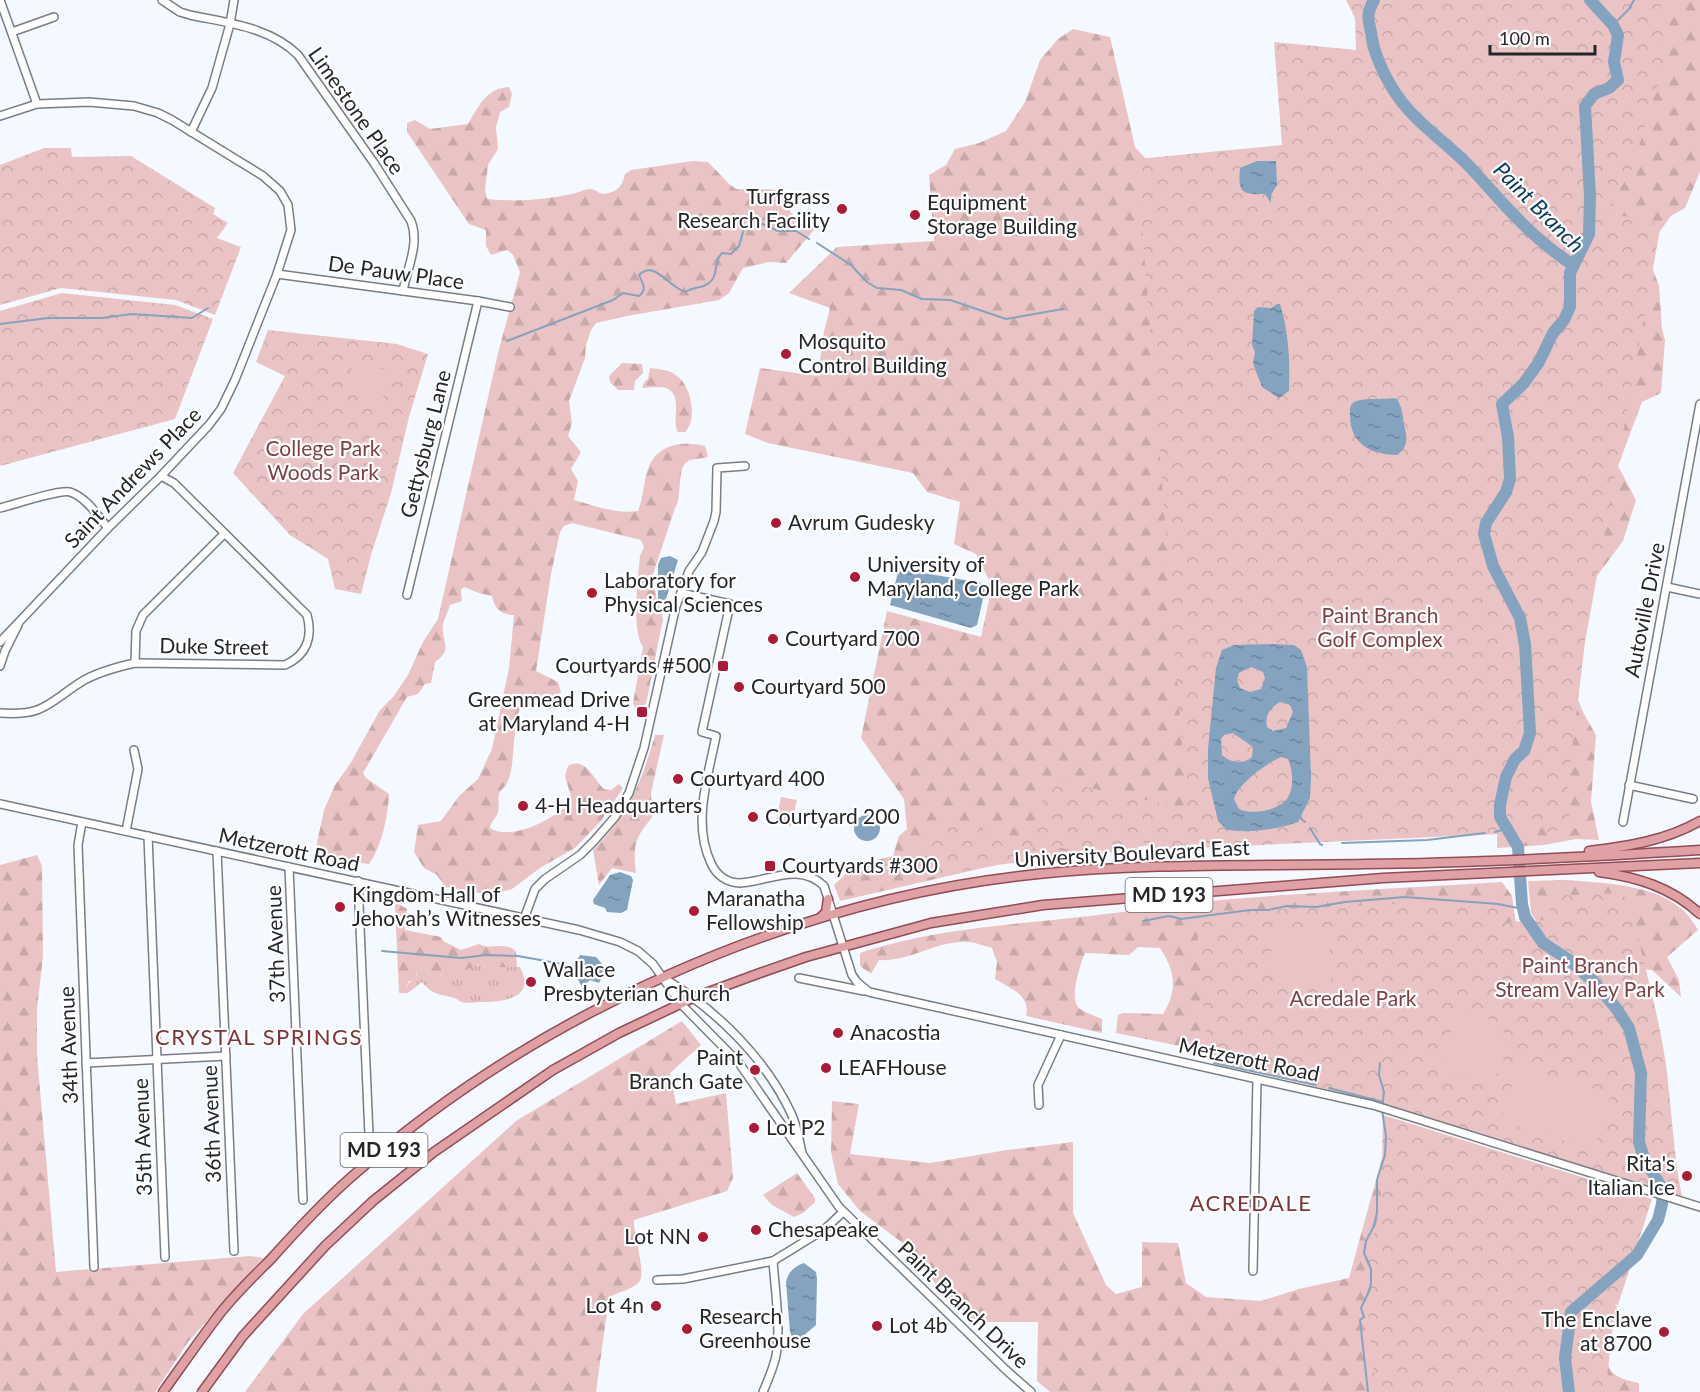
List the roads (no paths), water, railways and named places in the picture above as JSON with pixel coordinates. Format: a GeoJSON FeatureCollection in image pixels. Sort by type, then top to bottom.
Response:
{"type":"FeatureCollection","features":[{"type":"Feature","properties":{"kind":"main road"},"geometry":{"type":"LineString","coordinates":[[1538,858],[1644,843],[1672,835],[1700,820]]}},
{"type":"Feature","properties":{"kind":"main road","name":"University Boulevard East"},"geometry":{"type":"LineString","coordinates":[[163,1392],[228,1304],[299,1227],[351,1177],[430,1114],[522,1053],[585,1017],[701,960],[740,944],[880,901],[987,880],[1039,874],[1169,867],[1500,860],[1698,850]]}},
{"type":"Feature","properties":{"kind":"main road","name":"University Boulevard East"},"geometry":{"type":"LineString","coordinates":[[202,1392],[243,1336],[325,1246],[374,1201],[468,1127],[553,1070],[619,1033],[695,998],[760,973],[842,947],[931,923],[1043,905],[1383,878],[1700,863]]}},
{"type":"Feature","properties":{"kind":"main road"},"geometry":{"type":"LineString","coordinates":[[1577,869],[1646,880],[1679,897],[1700,914]]}},
{"type":"Feature","properties":{"kind":"main road"},"geometry":{"type":"LineString","coordinates":[[820,918],[826,912],[828,899]]}},
{"type":"Feature","properties":{"kind":"street"},"geometry":{"type":"LineString","coordinates":[[0,0],[37,104]]}},
{"type":"Feature","properties":{"kind":"street","name":"Limestone Place"},"geometry":{"type":"LineString","coordinates":[[162,0],[180,12],[266,33],[291,48],[304,62],[411,221],[414,230],[414,247],[403,291]]}},
{"type":"Feature","properties":{"kind":"street"},"geometry":{"type":"LineString","coordinates":[[191,132],[212,88],[230,24],[234,0]]}},
{"type":"Feature","properties":{"kind":"street"},"geometry":{"type":"LineString","coordinates":[[12,32],[54,16]]}},
{"type":"Feature","properties":{"kind":"street","name":"Saint Andrews Place"},"geometry":{"type":"LineString","coordinates":[[0,116],[37,104],[89,102],[134,106],[158,113],[263,176],[280,191],[291,214],[291,230],[277,274],[235,380],[221,409],[161,476],[108,528],[0,642]]}},
{"type":"Feature","properties":{"kind":"street","name":"De Pauw Place"},"geometry":{"type":"LineString","coordinates":[[277,274],[510,307]]}},
{"type":"Feature","properties":{"kind":"street","name":"Gettysburg Lane"},"geometry":{"type":"LineString","coordinates":[[407,595],[478,301]]}},
{"type":"Feature","properties":{"kind":"street","name":"Autoville Drive"},"geometry":{"type":"LineString","coordinates":[[1623,822],[1700,404]]}},
{"type":"Feature","properties":{"kind":"street"},"geometry":{"type":"LineString","coordinates":[[524,919],[535,889],[545,879],[580,855],[594,841],[615,817],[629,793],[644,748],[671,622],[689,572],[702,552],[714,521],[717,468],[745,466]]}},
{"type":"Feature","properties":{"kind":"street","name":"Duke Street"},"geometry":{"type":"LineString","coordinates":[[0,713],[21,714],[37,711],[52,704],[83,681],[114,668],[135,663],[285,665],[297,659],[305,649],[310,632],[307,615],[174,483],[161,476]]}},
{"type":"Feature","properties":{"kind":"street"},"geometry":{"type":"LineString","coordinates":[[0,508],[58,492],[70,492],[92,508],[108,528]]}},
{"type":"Feature","properties":{"kind":"street"},"geometry":{"type":"LineString","coordinates":[[135,663],[136,631],[143,615],[224,534]]}},
{"type":"Feature","properties":{"kind":"street"},"geometry":{"type":"LineString","coordinates":[[1667,587],[1700,594]]}},
{"type":"Feature","properties":{"kind":"street"},"geometry":{"type":"LineString","coordinates":[[681,593],[730,604],[702,732],[716,736],[702,813],[707,856],[714,870],[721,877],[737,883],[797,873],[815,878],[824,886],[854,979],[869,992]]}},
{"type":"Feature","properties":{"kind":"street","name":"Saint Andrews Place"},"geometry":{"type":"LineString","coordinates":[[0,666],[19,623]]}},
{"type":"Feature","properties":{"kind":"street"},"geometry":{"type":"LineString","coordinates":[[126,831],[138,768],[134,750]]}},
{"type":"Feature","properties":{"kind":"street"},"geometry":{"type":"LineString","coordinates":[[1629,785],[1693,799]]}},
{"type":"Feature","properties":{"kind":"street","name":"Metzerott Road"},"geometry":{"type":"LineString","coordinates":[[0,804],[579,930],[620,942],[644,956],[664,978]]}},
{"type":"Feature","properties":{"kind":"street","name":"34th Avenue"},"geometry":{"type":"LineString","coordinates":[[82,822],[78,845],[94,1267]]}},
{"type":"Feature","properties":{"kind":"street","name":"35th Avenue"},"geometry":{"type":"LineString","coordinates":[[148,836],[165,1257]]}},
{"type":"Feature","properties":{"kind":"street","name":"36th Avenue"},"geometry":{"type":"LineString","coordinates":[[217,851],[234,1251]]}},
{"type":"Feature","properties":{"kind":"street","name":"37th Avenue"},"geometry":{"type":"LineString","coordinates":[[289,867],[303,1200]]}},
{"type":"Feature","properties":{"kind":"street"},"geometry":{"type":"LineString","coordinates":[[358,882],[369,1135]]}},
{"type":"Feature","properties":{"kind":"street","name":"Paint Branch Drive"},"geometry":{"type":"LineString","coordinates":[[664,978],[695,998],[733,1033],[769,1075],[792,1114],[804,1158]]}},
{"type":"Feature","properties":{"kind":"street","name":"Paint Branch Drive"},"geometry":{"type":"LineString","coordinates":[[664,978],[681,1004],[739,1063],[843,1212],[1031,1392]]}},
{"type":"Feature","properties":{"kind":"street","name":"Metzerott Road"},"geometry":{"type":"LineString","coordinates":[[799,978],[1382,1108],[1700,1207]]}},
{"type":"Feature","properties":{"kind":"street"},"geometry":{"type":"LineString","coordinates":[[1039,1105],[1038,1085],[1061,1035]]}},
{"type":"Feature","properties":{"kind":"street"},"geometry":{"type":"LineString","coordinates":[[86,1063],[226,1056]]}},
{"type":"Feature","properties":{"kind":"street"},"geometry":{"type":"LineString","coordinates":[[1253,1271],[1257,1079]]}},
{"type":"Feature","properties":{"kind":"street"},"geometry":{"type":"LineString","coordinates":[[657,1280],[683,1279],[773,1261],[825,1229],[843,1212]]}},
{"type":"Feature","properties":{"kind":"street"},"geometry":{"type":"LineString","coordinates":[[763,1392],[771,1375],[776,1355],[773,1261]]}},
{"type":"Feature","properties":{"kind":"water"},"geometry":{"type":"Polygon","coordinates":[[[1257,161],[1276,161],[1277,185],[1271,195],[1271,203],[1265,194],[1246,193],[1241,187],[1240,168],[1257,161]]]}},
{"type":"Feature","properties":{"kind":"water"},"geometry":{"type":"Polygon","coordinates":[[[1280,304],[1285,326],[1289,369],[1289,391],[1279,398],[1262,387],[1253,363],[1255,352],[1252,345],[1254,311],[1258,307],[1271,308],[1280,304]]]}},
{"type":"Feature","properties":{"kind":"water"},"geometry":{"type":"Polygon","coordinates":[[[1397,399],[1401,408],[1406,438],[1405,447],[1397,455],[1379,453],[1364,446],[1354,434],[1350,416],[1351,406],[1356,401],[1397,399]]]}},
{"type":"Feature","properties":{"kind":"water"},"geometry":{"type":"Polygon","coordinates":[[[670,556],[678,560],[665,602],[662,603],[658,600],[658,565],[661,558],[670,556]]]}},
{"type":"Feature","properties":{"kind":"water"},"geometry":{"type":"Polygon","coordinates":[[[906,570],[982,583],[985,590],[977,625],[971,628],[890,605],[898,572],[906,570]]]}},
{"type":"Feature","properties":{"kind":"water"},"geometry":{"type":"Polygon","coordinates":[[[1234,645],[1294,645],[1301,650],[1307,667],[1310,798],[1298,822],[1290,825],[1254,831],[1227,830],[1218,821],[1208,778],[1208,749],[1216,668],[1222,650],[1234,645]],[[1251,667],[1239,673],[1237,680],[1240,688],[1250,692],[1261,689],[1265,678],[1263,672],[1251,667]],[[1280,702],[1271,710],[1267,719],[1267,727],[1273,731],[1286,728],[1293,712],[1290,705],[1280,702]],[[1233,733],[1224,735],[1221,739],[1222,755],[1237,762],[1252,757],[1253,747],[1233,733]],[[1281,757],[1241,787],[1234,799],[1239,809],[1250,812],[1269,810],[1281,804],[1288,797],[1292,781],[1290,764],[1288,759],[1281,757]]]}},
{"type":"Feature","properties":{"kind":"water"},"geometry":{"type":"Polygon","coordinates":[[[867,815],[876,819],[880,828],[876,837],[867,841],[858,837],[854,828],[858,819],[867,815]]]}},
{"type":"Feature","properties":{"kind":"water"},"geometry":{"type":"Polygon","coordinates":[[[620,872],[631,876],[633,880],[627,910],[621,913],[607,912],[605,908],[594,904],[593,900],[610,875],[620,872]]]}},
{"type":"Feature","properties":{"kind":"water"},"geometry":{"type":"Polygon","coordinates":[[[580,955],[596,957],[603,965],[613,969],[612,977],[606,975],[599,983],[590,980],[582,987],[575,978],[577,973],[573,973],[574,965],[580,955]]]}},
{"type":"Feature","properties":{"kind":"water"},"geometry":{"type":"Polygon","coordinates":[[[804,1263],[816,1272],[816,1325],[802,1337],[793,1339],[790,1332],[786,1282],[792,1270],[804,1263]]]}},
{"type":"Feature","properties":{"kind":"waterway","name":"Paint Branch"},"geometry":{"type":"LineString","coordinates":[[1374,0],[1368,16],[1374,48],[1384,73],[1402,102],[1423,125],[1470,167],[1530,231],[1573,265]]}},
{"type":"Feature","properties":{"kind":"waterway","name":"Paint Branch"},"geometry":{"type":"LineString","coordinates":[[1569,1392],[1565,1358],[1571,1312],[1637,1255],[1658,1220],[1663,1190],[1644,1158],[1639,1142],[1641,1073],[1629,1028],[1594,982],[1569,960],[1543,943],[1525,917],[1518,847],[1500,817],[1506,777],[1515,759],[1524,751],[1530,733],[1525,644],[1520,618],[1493,566],[1484,534],[1486,523],[1506,492],[1510,479],[1508,437],[1502,404],[1524,383],[1539,362],[1553,333],[1564,320],[1570,307],[1570,273],[1589,234],[1590,196],[1585,106],[1594,94],[1609,88],[1618,80],[1614,62],[1618,35],[1613,25],[1590,0]]}},
{"type":"Feature","properties":{"kind":"waterway"},"geometry":{"type":"LineString","coordinates":[[1613,25],[1629,9],[1634,0]]}},
{"type":"Feature","properties":{"kind":"waterway"},"geometry":{"type":"LineString","coordinates":[[507,341],[613,300],[623,293],[639,296],[644,288],[639,275],[645,271],[651,270],[657,273],[686,292],[706,285],[714,277],[722,253],[731,254],[739,246],[744,229],[763,224],[778,231],[796,231],[809,239]]}},
{"type":"Feature","properties":{"kind":"waterway"},"geometry":{"type":"LineString","coordinates":[[817,243],[851,265],[867,282],[877,288],[901,290],[922,299],[950,300],[1006,319],[1063,309]]}},
{"type":"Feature","properties":{"kind":"waterway"},"geometry":{"type":"LineString","coordinates":[[0,324],[48,318],[102,318],[132,314],[192,318],[208,308]]}},
{"type":"Feature","properties":{"kind":"waterway"},"geometry":{"type":"LineString","coordinates":[[1300,818],[1305,822]]}},
{"type":"Feature","properties":{"kind":"waterway"},"geometry":{"type":"LineString","coordinates":[[1310,828],[1322,845]]}},
{"type":"Feature","properties":{"kind":"waterway"},"geometry":{"type":"LineString","coordinates":[[1495,832],[1502,830],[1511,836]]}},
{"type":"Feature","properties":{"kind":"waterway"},"geometry":{"type":"LineString","coordinates":[[1342,843],[1427,840],[1485,833]]}},
{"type":"Feature","properties":{"kind":"waterway"},"geometry":{"type":"LineString","coordinates":[[1143,921],[1169,916],[1181,919],[1287,906],[1316,907],[1405,897],[1498,904],[1523,909]]}},
{"type":"Feature","properties":{"kind":"waterway"},"geometry":{"type":"LineString","coordinates":[[382,951],[461,958],[486,955],[518,956],[573,966]]}},
{"type":"Feature","properties":{"kind":"waterway"},"geometry":{"type":"LineString","coordinates":[[1214,1063],[1316,1085]]}},
{"type":"Feature","properties":{"kind":"waterway"},"geometry":{"type":"LineString","coordinates":[[1368,1392],[1360,1320],[1364,1317],[1361,1308],[1371,1282],[1371,1269],[1364,1253],[1366,1241],[1374,1226],[1377,1212],[1377,1180],[1385,1155],[1386,1136],[1382,1110],[1384,1092],[1379,1075],[1380,1063]]}},
{"type":"Feature","properties":{"kind":"waterway"},"geometry":{"type":"LineString","coordinates":[[1329,1088],[1383,1102]]}},
{"type":"Feature","properties":{"kind":"place","name":"Turfgrass Research Facility"},"geometry":{"type":"Point","coordinates":[842,209]}},
{"type":"Feature","properties":{"kind":"place","name":"Equipment Storage Building"},"geometry":{"type":"Point","coordinates":[915,215]}},
{"type":"Feature","properties":{"kind":"place","name":"Mosquito Control Building"},"geometry":{"type":"Point","coordinates":[786,354]}},
{"type":"Feature","properties":{"kind":"place","name":"Avrum Gudesky"},"geometry":{"type":"Point","coordinates":[776,523]}},
{"type":"Feature","properties":{"kind":"place","name":"University of Maryland, College Park"},"geometry":{"type":"Point","coordinates":[855,577]}},
{"type":"Feature","properties":{"kind":"place","name":"Laboratory for Physical Sciences"},"geometry":{"type":"Point","coordinates":[592,593]}},
{"type":"Feature","properties":{"kind":"place","name":"Courtyard 700"},"geometry":{"type":"Point","coordinates":[773,639]}},
{"type":"Feature","properties":{"kind":"place","name":"Courtyards #500"},"geometry":{"type":"Point","coordinates":[723,666]}},
{"type":"Feature","properties":{"kind":"place","name":"Courtyard 500"},"geometry":{"type":"Point","coordinates":[739,687]}},
{"type":"Feature","properties":{"kind":"place","name":"Greenmead Drive at Maryland 4-H"},"geometry":{"type":"Point","coordinates":[642,712]}},
{"type":"Feature","properties":{"kind":"place","name":"Courtyard 400"},"geometry":{"type":"Point","coordinates":[678,779]}},
{"type":"Feature","properties":{"kind":"place","name":"4-H Headquarters"},"geometry":{"type":"Point","coordinates":[523,806]}},
{"type":"Feature","properties":{"kind":"place","name":"Courtyard 200"},"geometry":{"type":"Point","coordinates":[753,817]}},
{"type":"Feature","properties":{"kind":"place","name":"Courtyards #300"},"geometry":{"type":"Point","coordinates":[770,866]}},
{"type":"Feature","properties":{"kind":"place","name":"Kingdom Hall of Jehovah’s Witnesses"},"geometry":{"type":"Point","coordinates":[340,907]}},
{"type":"Feature","properties":{"kind":"place","name":"Maranatha Fellowship"},"geometry":{"type":"Point","coordinates":[694,911]}},
{"type":"Feature","properties":{"kind":"place","name":"Wallace Presbyterian Church"},"geometry":{"type":"Point","coordinates":[531,982]}},
{"type":"Feature","properties":{"kind":"place","name":"Anacostia"},"geometry":{"type":"Point","coordinates":[838,1033]}},
{"type":"Feature","properties":{"kind":"place","name":"LEAFHouse"},"geometry":{"type":"Point","coordinates":[826,1068]}},
{"type":"Feature","properties":{"kind":"place","name":"Paint Branch Gate"},"geometry":{"type":"Point","coordinates":[755,1070]}},
{"type":"Feature","properties":{"kind":"place","name":"Lot P2"},"geometry":{"type":"Point","coordinates":[754,1128]}},
{"type":"Feature","properties":{"kind":"place","name":"Rita's Italian Ice"},"geometry":{"type":"Point","coordinates":[1687,1176]}},
{"type":"Feature","properties":{"kind":"place","name":"Chesapeake"},"geometry":{"type":"Point","coordinates":[756,1230]}},
{"type":"Feature","properties":{"kind":"place","name":"Lot NN"},"geometry":{"type":"Point","coordinates":[703,1237]}},
{"type":"Feature","properties":{"kind":"place","name":"Lot 4n"},"geometry":{"type":"Point","coordinates":[656,1306]}},
{"type":"Feature","properties":{"kind":"place","name":"Lot 4b"},"geometry":{"type":"Point","coordinates":[877,1326]}},
{"type":"Feature","properties":{"kind":"place","name":"Research Greenhouse"},"geometry":{"type":"Point","coordinates":[687,1329]}},
{"type":"Feature","properties":{"kind":"place","name":"The Enclave at 8700"},"geometry":{"type":"Point","coordinates":[1664,1332]}},
{"type":"Feature","properties":{"kind":"district","name":"CRYSTAL SPRINGS"},"geometry":{"type":"Point","coordinates":[259,1037]}},
{"type":"Feature","properties":{"kind":"district","name":"ACREDALE"},"geometry":{"type":"Point","coordinates":[1251,1203]}},
{"type":"Feature","properties":{"kind":"park label","name":"College Park Woods Park"},"geometry":{"type":"Point","coordinates":[323,461]}},
{"type":"Feature","properties":{"kind":"park label","name":"Paint Branch Golf Complex"},"geometry":{"type":"Point","coordinates":[1380,628]}},
{"type":"Feature","properties":{"kind":"park label","name":"Paint Branch Stream Valley Park"},"geometry":{"type":"Point","coordinates":[1580,978]}},
{"type":"Feature","properties":{"kind":"park label","name":"Acredale Park"},"geometry":{"type":"Point","coordinates":[1353,999]}}]}
